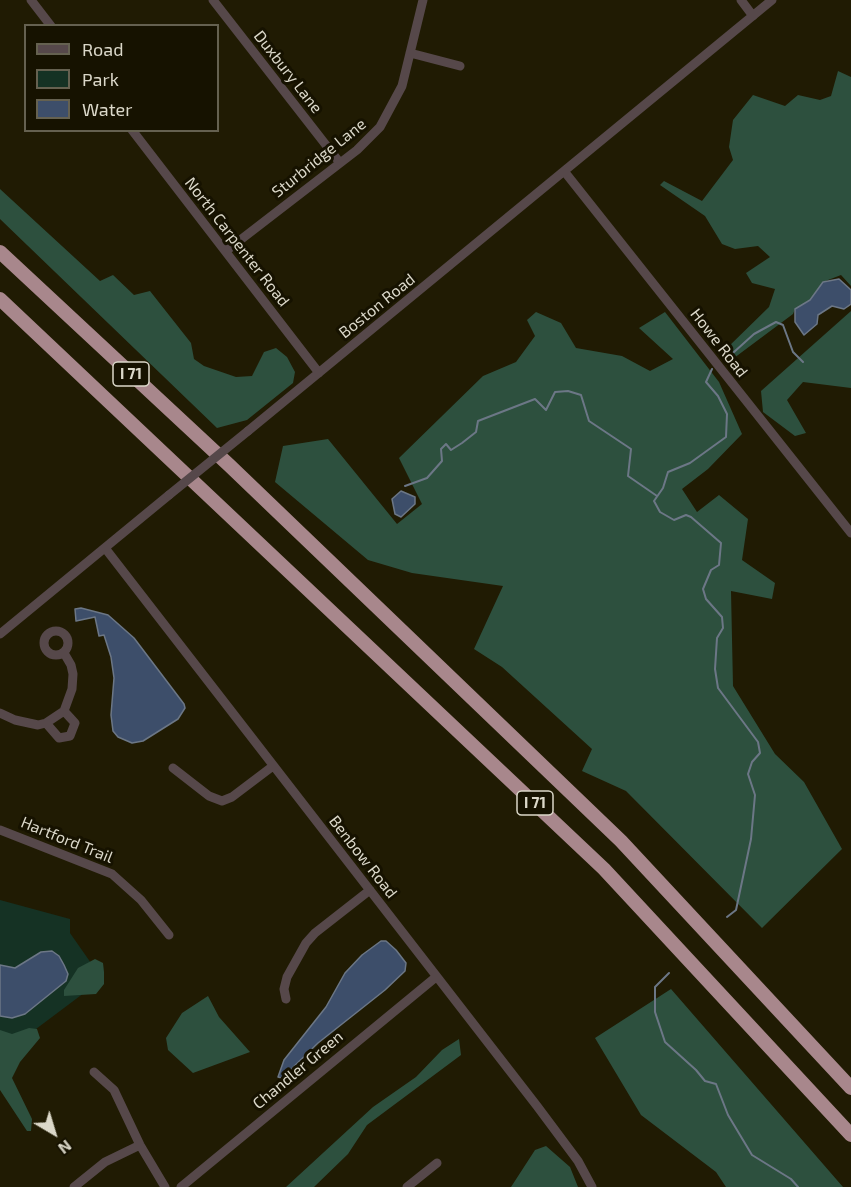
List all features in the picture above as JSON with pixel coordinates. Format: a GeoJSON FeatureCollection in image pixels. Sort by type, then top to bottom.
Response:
{"type":"FeatureCollection","features":[{"type":"Feature","properties":{"kind":"highway","name":"I 71"},"geometry":{"type":"LineString","coordinates":[[0,252],[229,465],[621,841],[851,1088]]}},
{"type":"Feature","properties":{"kind":"highway","name":"I 71"},"geometry":{"type":"LineString","coordinates":[[0,299],[604,868],[851,1135]]}},
{"type":"Feature","properties":{"kind":"street"},"geometry":{"type":"LineString","coordinates":[[31,0],[49,24]]}},
{"type":"Feature","properties":{"kind":"street","name":"Duxbury Lane"},"geometry":{"type":"LineString","coordinates":[[213,0],[340,163]]}},
{"type":"Feature","properties":{"kind":"street","name":"Sturbridge Lane"},"geometry":{"type":"LineString","coordinates":[[226,251],[369,139],[389,113],[402,86],[423,0]]}},
{"type":"Feature","properties":{"kind":"street"},"geometry":{"type":"LineString","coordinates":[[741,0],[753,16]]}},
{"type":"Feature","properties":{"kind":"street","name":"Boston Road"},"geometry":{"type":"LineString","coordinates":[[0,634],[772,0]]}},
{"type":"Feature","properties":{"kind":"street"},"geometry":{"type":"LineString","coordinates":[[410,53],[460,66]]}},
{"type":"Feature","properties":{"kind":"street","name":"North Carpenter Road"},"geometry":{"type":"LineString","coordinates":[[134,132],[319,373]]}},
{"type":"Feature","properties":{"kind":"street","name":"Howe Road"},"geometry":{"type":"LineString","coordinates":[[564,171],[851,533]]}},
{"type":"Feature","properties":{"kind":"street","name":"Benbow Road"},"geometry":{"type":"LineString","coordinates":[[105,548],[558,1133],[592,1187]]}},
{"type":"Feature","properties":{"kind":"street"},"geometry":{"type":"LineString","coordinates":[[0,712],[22,722],[46,723],[64,711],[72,689],[73,674],[64,653]]}},
{"type":"Feature","properties":{"kind":"street"},"geometry":{"type":"LineString","coordinates":[[46,723],[59,738],[70,736],[75,723],[64,711]]}},
{"type":"Feature","properties":{"kind":"street"},"geometry":{"type":"LineString","coordinates":[[173,768],[215,800],[222,801],[232,797],[273,766]]}},
{"type":"Feature","properties":{"kind":"street","name":"Hartford Trail"},"geometry":{"type":"LineString","coordinates":[[0,830],[112,874],[141,900],[169,935]]}},
{"type":"Feature","properties":{"kind":"street"},"geometry":{"type":"LineString","coordinates":[[286,999],[284,989],[286,977],[306,943],[315,933],[370,890]]}},
{"type":"Feature","properties":{"kind":"street","name":"Chandler Green"},"geometry":{"type":"LineString","coordinates":[[181,1187],[436,976]]}},
{"type":"Feature","properties":{"kind":"street"},"geometry":{"type":"LineString","coordinates":[[94,1072],[114,1090],[140,1145],[165,1187]]}},
{"type":"Feature","properties":{"kind":"street"},"geometry":{"type":"LineString","coordinates":[[74,1187],[105,1162],[140,1145]]}},
{"type":"Feature","properties":{"kind":"street"},"geometry":{"type":"LineString","coordinates":[[407,1187],[437,1163]]}},
{"type":"Feature","properties":{"kind":"green space"},"geometry":{"type":"Polygon","coordinates":[[[838,71],[851,77],[851,286],[841,275],[823,282],[810,300],[795,309],[793,314],[730,361],[724,351],[769,307],[775,289],[752,283],[746,273],[770,257],[758,246],[735,249],[722,244],[705,216],[660,185],[664,181],[702,201],[733,160],[729,147],[733,120],[753,95],[785,106],[798,95],[820,100],[831,96],[838,71]]]}},
{"type":"Feature","properties":{"kind":"green space"},"geometry":{"type":"Polygon","coordinates":[[[0,189],[100,281],[113,275],[134,295],[150,291],[191,343],[194,359],[204,366],[236,377],[252,376],[264,352],[276,348],[287,357],[295,372],[293,383],[247,420],[217,428],[0,219],[0,189]]]}},
{"type":"Feature","properties":{"kind":"green space"},"geometry":{"type":"Polygon","coordinates":[[[851,311],[851,388],[803,382],[787,400],[806,433],[795,436],[763,412],[761,391],[851,311]]]}},
{"type":"Feature","properties":{"kind":"green space"},"geometry":{"type":"Polygon","coordinates":[[[536,312],[561,323],[576,348],[622,356],[650,371],[673,359],[639,328],[665,312],[719,382],[742,434],[708,469],[682,489],[697,512],[719,495],[748,519],[742,560],[775,583],[772,599],[731,591],[733,686],[775,754],[804,782],[842,849],[762,928],[626,791],[582,771],[592,749],[502,667],[474,649],[503,586],[412,573],[368,560],[275,482],[283,446],[328,439],[397,524],[422,504],[399,458],[483,376],[516,362],[535,336],[527,320],[536,312]]]}},
{"type":"Feature","properties":{"kind":"green space"},"geometry":{"type":"Polygon","coordinates":[[[0,900],[70,919],[70,933],[91,963],[92,987],[0,1056],[0,900]]]}},
{"type":"Feature","properties":{"kind":"green space"},"geometry":{"type":"Polygon","coordinates":[[[95,959],[103,963],[104,972],[104,984],[96,994],[64,996],[64,990],[78,968],[95,959]]]}},
{"type":"Feature","properties":{"kind":"green space"},"geometry":{"type":"Polygon","coordinates":[[[671,989],[843,1187],[726,1187],[716,1172],[641,1115],[595,1038],[671,989]]]}},
{"type":"Feature","properties":{"kind":"green space"},"geometry":{"type":"Polygon","coordinates":[[[208,996],[219,1017],[250,1052],[193,1073],[168,1050],[166,1038],[182,1013],[208,996]]]}},
{"type":"Feature","properties":{"kind":"green space"},"geometry":{"type":"Polygon","coordinates":[[[29,1028],[37,1029],[40,1038],[20,1062],[12,1078],[32,1119],[31,1131],[27,1131],[0,1090],[0,1030],[12,1034],[29,1028]]]}},
{"type":"Feature","properties":{"kind":"green space"},"geometry":{"type":"Polygon","coordinates":[[[459,1039],[461,1055],[367,1125],[348,1154],[314,1187],[286,1187],[373,1107],[416,1077],[442,1050],[459,1039]]]}},
{"type":"Feature","properties":{"kind":"green space"},"geometry":{"type":"Polygon","coordinates":[[[546,1146],[570,1167],[578,1187],[511,1187],[535,1150],[546,1146]]]}},
{"type":"Feature","properties":{"kind":"water"},"geometry":{"type":"Polygon","coordinates":[[[839,279],[851,290],[851,304],[844,309],[832,306],[818,315],[817,324],[804,335],[795,322],[795,309],[810,300],[823,282],[839,279]]]}},
{"type":"Feature","properties":{"kind":"water"},"geometry":{"type":"Polygon","coordinates":[[[401,491],[415,497],[415,504],[401,517],[395,514],[392,499],[401,491]]]}},
{"type":"Feature","properties":{"kind":"water"},"geometry":{"type":"Polygon","coordinates":[[[81,608],[108,615],[134,638],[184,704],[185,708],[178,719],[143,741],[132,743],[118,737],[113,731],[111,715],[114,678],[111,657],[104,635],[99,636],[95,617],[76,621],[75,609],[81,608]]]}},
{"type":"Feature","properties":{"kind":"water"},"geometry":{"type":"Polygon","coordinates":[[[381,941],[386,941],[396,950],[406,963],[405,971],[385,990],[318,1043],[282,1078],[278,1077],[284,1060],[326,1007],[345,973],[362,955],[381,941]]]}},
{"type":"Feature","properties":{"kind":"water"},"geometry":{"type":"Polygon","coordinates":[[[52,951],[59,956],[64,965],[68,974],[66,981],[25,1014],[12,1018],[0,1016],[0,965],[15,968],[41,952],[52,951]]]}},
{"type":"Feature","properties":{"kind":"waterway"},"geometry":{"type":"LineString","coordinates":[[724,361],[754,334],[776,322],[783,325],[793,352],[803,362]]}},
{"type":"Feature","properties":{"kind":"waterway"},"geometry":{"type":"LineString","coordinates":[[712,369],[706,382],[718,396],[727,414],[726,437],[690,463],[668,472],[663,488],[654,501],[660,512],[674,520],[686,515],[691,517],[721,543],[719,565],[711,570],[703,589],[706,599],[722,617],[723,628],[717,638],[715,669],[718,688],[758,742],[760,753],[752,762],[748,774],[755,795],[751,839],[736,910],[727,917]]}},
{"type":"Feature","properties":{"kind":"waterway"},"geometry":{"type":"LineString","coordinates":[[405,486],[427,478],[442,461],[441,449],[446,444],[451,450],[462,443],[476,432],[478,421],[535,399],[546,410],[555,392],[568,391],[581,395],[589,421],[631,449],[628,476],[657,496]]}},
{"type":"Feature","properties":{"kind":"waterway"},"geometry":{"type":"LineString","coordinates":[[669,973],[655,987],[655,1012],[665,1042],[705,1081],[716,1084],[728,1115],[752,1155],[791,1179],[798,1187]]}}]}
